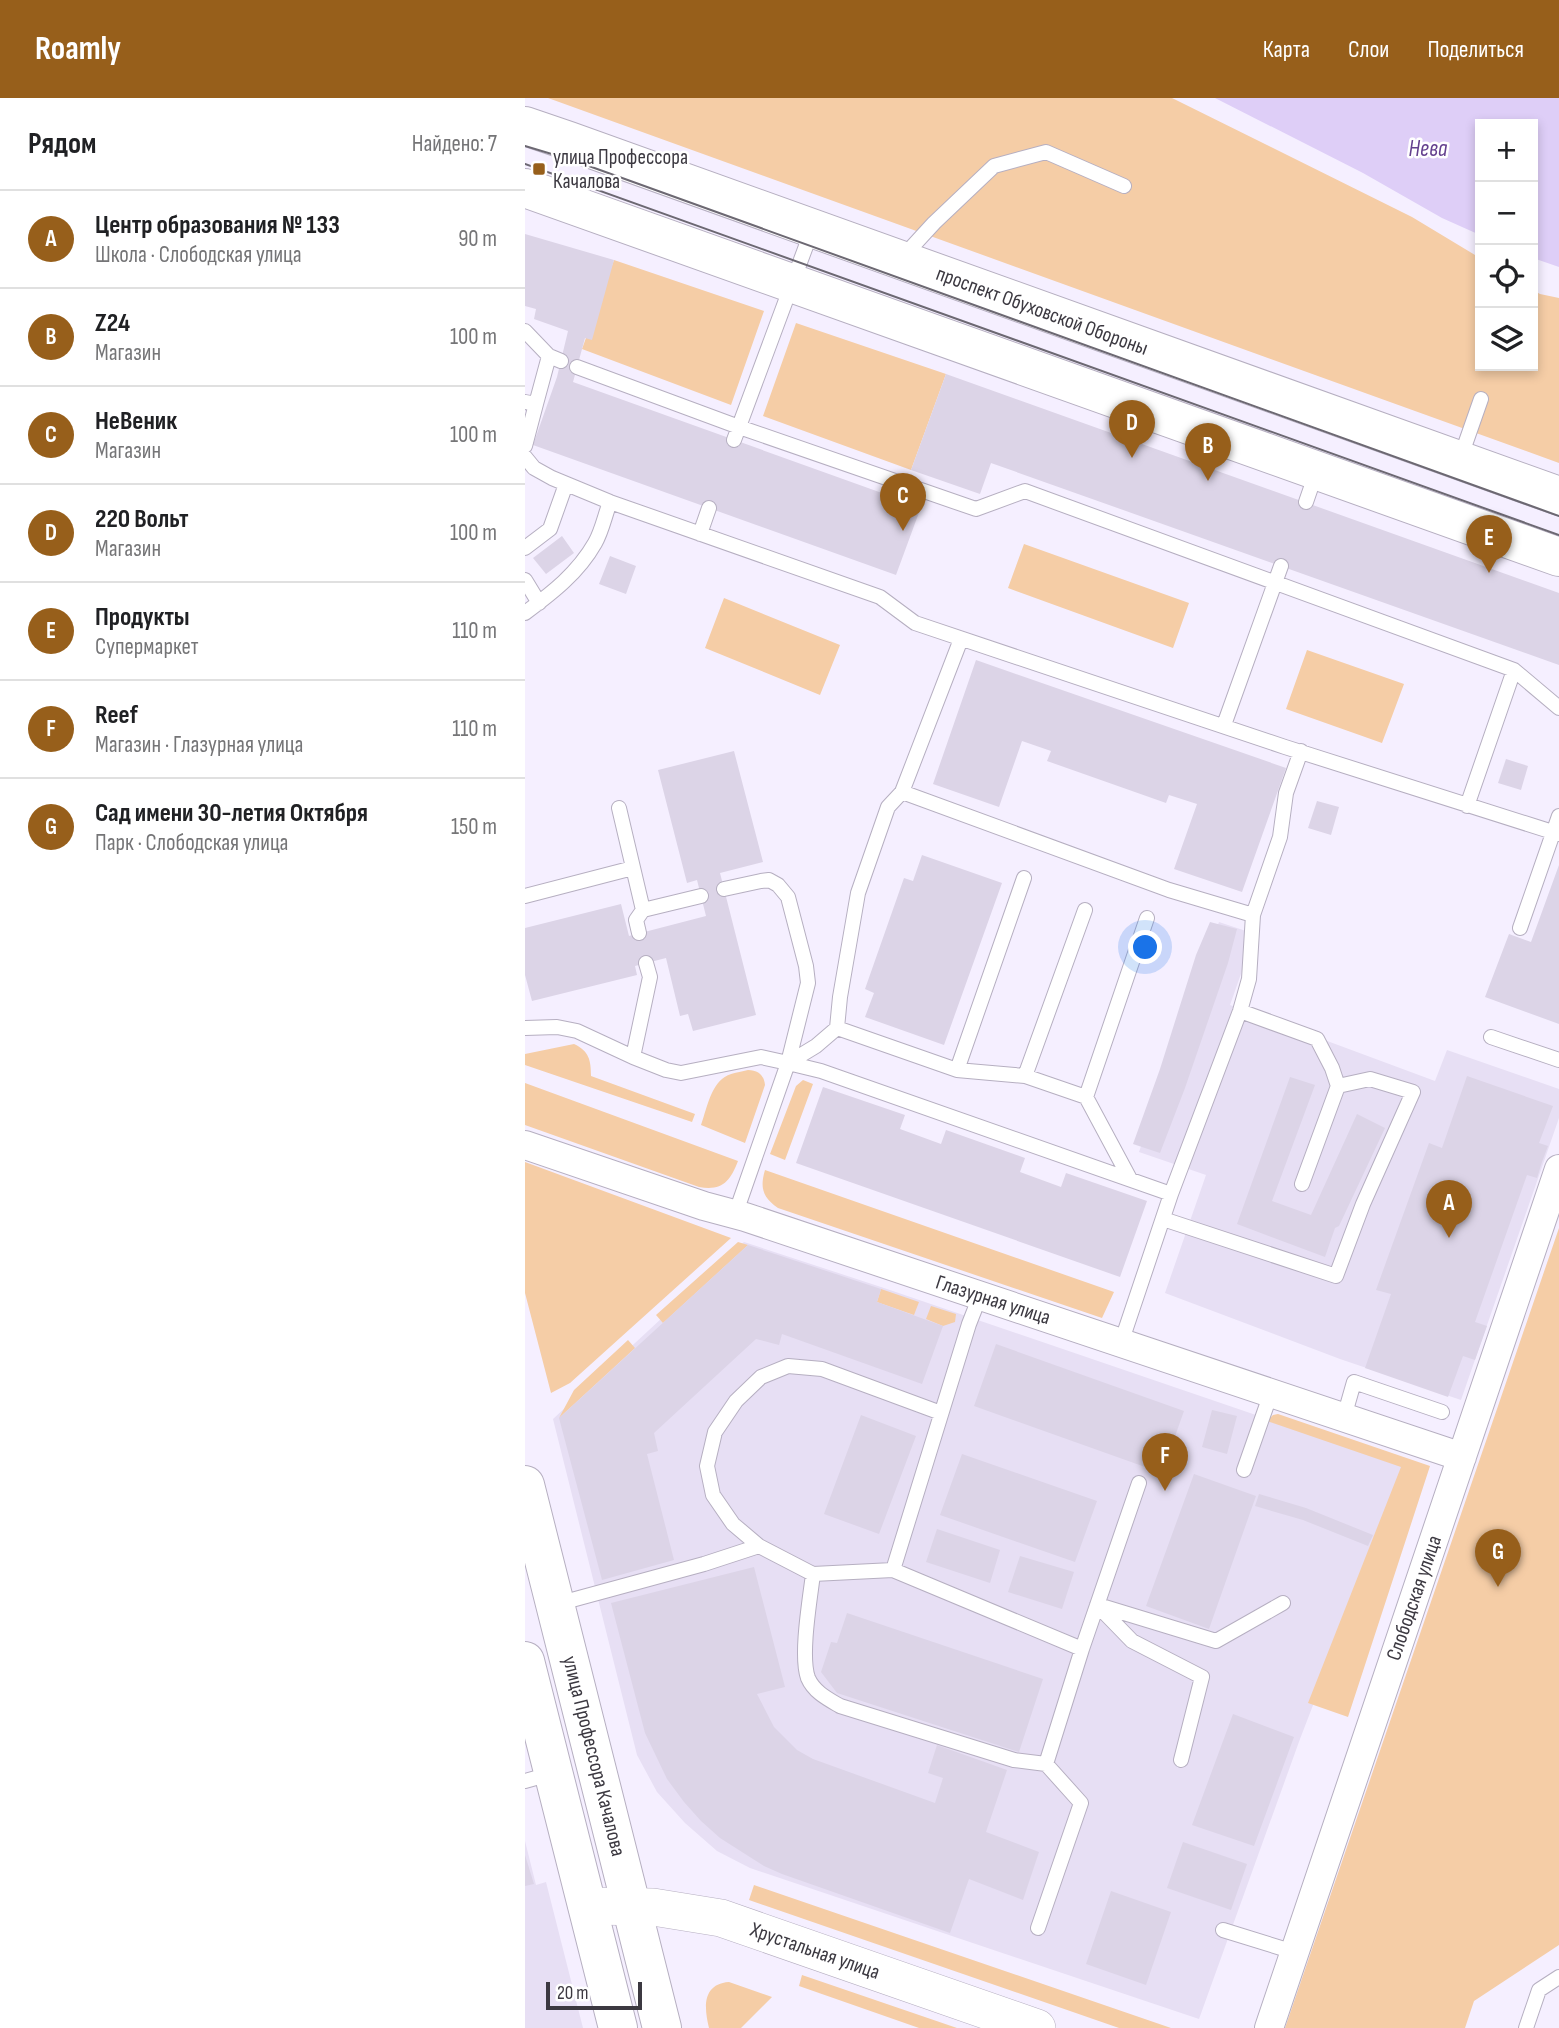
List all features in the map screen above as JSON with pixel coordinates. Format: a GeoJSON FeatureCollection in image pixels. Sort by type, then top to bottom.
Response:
{"type":"FeatureCollection","features":[{"type":"Feature","properties":{"kind":"main road","name":"проспект Обуховской Обороны"},"geometry":{"type":"LineString","coordinates":[[525,126],[1559,496]]}},
{"type":"Feature","properties":{"kind":"main road"},"geometry":{"type":"LineString","coordinates":[[525,188],[792,284],[1311,486],[1559,557]]}},
{"type":"Feature","properties":{"kind":"main road","name":"улица Профессора Качалова"},"geometry":{"type":"LineString","coordinates":[[525,1485],[543,1591],[632,1906],[662,2028]]}},
{"type":"Feature","properties":{"kind":"main road","name":"улица Профессора Качалова"},"geometry":{"type":"LineString","coordinates":[[525,1661],[539,1777],[587,1906],[618,2028]]}},
{"type":"Feature","properties":{"kind":"street","name":"Глазурная улица"},"geometry":{"type":"LineString","coordinates":[[525,1144],[1462,1457]]}},
{"type":"Feature","properties":{"kind":"street","name":"Слободская улица"},"geometry":{"type":"LineString","coordinates":[[1269,2028],[1559,1169]]}},
{"type":"Feature","properties":{"kind":"street","name":"Хрустальная улица"},"geometry":{"type":"LineString","coordinates":[[587,1906],[653,1907],[721,1918],[1037,2028]]}},
{"type":"Feature","properties":{"kind":"lane"},"geometry":{"type":"LineString","coordinates":[[900,260],[934,223],[994,166],[1046,152],[1124,186]]}},
{"type":"Feature","properties":{"kind":"lane"},"geometry":{"type":"LineString","coordinates":[[736,433],[812,228]]}},
{"type":"Feature","properties":{"kind":"lane"},"geometry":{"type":"LineString","coordinates":[[525,331],[555,358],[530,403],[525,446]]}},
{"type":"Feature","properties":{"kind":"lane"},"geometry":{"type":"LineString","coordinates":[[577,367],[736,433],[976,509],[1025,491],[1514,670],[1559,709]]}},
{"type":"Feature","properties":{"kind":"lane"},"geometry":{"type":"LineString","coordinates":[[1460,460],[1481,399]]}},
{"type":"Feature","properties":{"kind":"lane"},"geometry":{"type":"LineString","coordinates":[[525,457],[534,468],[610,502],[880,597],[915,623],[1556,833]]}},
{"type":"Feature","properties":{"kind":"lane"},"geometry":{"type":"LineString","coordinates":[[525,548],[550,529],[566,484]]}},
{"type":"Feature","properties":{"kind":"lane"},"geometry":{"type":"LineString","coordinates":[[525,613],[578,568],[596,542],[610,502]]}},
{"type":"Feature","properties":{"kind":"lane"},"geometry":{"type":"LineString","coordinates":[[700,534],[709,508]]}},
{"type":"Feature","properties":{"kind":"lane"},"geometry":{"type":"LineString","coordinates":[[1224,725],[1281,566]]}},
{"type":"Feature","properties":{"kind":"lane"},"geometry":{"type":"LineString","coordinates":[[525,580],[539,603]]}},
{"type":"Feature","properties":{"kind":"lane"},"geometry":{"type":"LineString","coordinates":[[788,1063],[816,1046],[837,1028],[858,893],[888,807],[902,792],[961,639]]}},
{"type":"Feature","properties":{"kind":"lane"},"geometry":{"type":"LineString","coordinates":[[1467,806],[1514,670]]}},
{"type":"Feature","properties":{"kind":"lane"},"geometry":{"type":"LineString","coordinates":[[1121,1343],[1171,1194],[1240,1011],[1249,979],[1252,915],[1280,837],[1286,793],[1301,751]]}},
{"type":"Feature","properties":{"kind":"lane"},"geometry":{"type":"LineString","coordinates":[[902,792],[1169,890],[1252,915]]}},
{"type":"Feature","properties":{"kind":"lane"},"geometry":{"type":"LineString","coordinates":[[619,808],[643,910]]}},
{"type":"Feature","properties":{"kind":"lane"},"geometry":{"type":"LineString","coordinates":[[1520,928],[1556,833],[1559,816]]}},
{"type":"Feature","properties":{"kind":"lane"},"geometry":{"type":"LineString","coordinates":[[526,892],[633,868]]}},
{"type":"Feature","properties":{"kind":"lane"},"geometry":{"type":"LineString","coordinates":[[957,1070],[1024,878]]}},
{"type":"Feature","properties":{"kind":"lane"},"geometry":{"type":"LineString","coordinates":[[724,889],[769,880],[778,885],[788,897],[808,983],[788,1063],[735,1215]]}},
{"type":"Feature","properties":{"kind":"lane"},"geometry":{"type":"LineString","coordinates":[[639,933],[636,920],[643,910],[701,896]]}},
{"type":"Feature","properties":{"kind":"lane"},"geometry":{"type":"LineString","coordinates":[[1025,1076],[1085,911]]}},
{"type":"Feature","properties":{"kind":"lane"},"geometry":{"type":"LineString","coordinates":[[1086,1097],[1147,918]]}},
{"type":"Feature","properties":{"kind":"lane"},"geometry":{"type":"LineString","coordinates":[[632,1057],[650,977],[646,963]]}},
{"type":"Feature","properties":{"kind":"lane"},"geometry":{"type":"LineString","coordinates":[[1240,1011],[1317,1039],[1332,1068],[1338,1086],[1302,1184]]}},
{"type":"Feature","properties":{"kind":"lane"},"geometry":{"type":"LineString","coordinates":[[525,1028],[557,1027],[577,1031],[632,1057],[681,1073],[761,1057],[821,1071],[1171,1194]]}},
{"type":"Feature","properties":{"kind":"lane"},"geometry":{"type":"LineString","coordinates":[[837,1028],[957,1070],[1025,1076],[1086,1097],[1131,1179]]}},
{"type":"Feature","properties":{"kind":"lane"},"geometry":{"type":"LineString","coordinates":[[1491,1037],[1559,1060]]}},
{"type":"Feature","properties":{"kind":"lane"},"geometry":{"type":"LineString","coordinates":[[1163,1219],[1336,1276],[1363,1204],[1413,1092],[1370,1079],[1338,1086]]}},
{"type":"Feature","properties":{"kind":"lane"},"geometry":{"type":"LineString","coordinates":[[893,1570],[980,1296]]}},
{"type":"Feature","properties":{"kind":"lane"},"geometry":{"type":"LineString","coordinates":[[941,1413],[822,1370],[788,1366],[761,1377],[736,1401],[715,1432],[707,1466],[713,1495],[733,1524],[759,1546],[813,1574],[893,1570],[1082,1649]]}},
{"type":"Feature","properties":{"kind":"lane"},"geometry":{"type":"LineString","coordinates":[[1344,1417],[1354,1382],[1442,1412]]}},
{"type":"Feature","properties":{"kind":"lane"},"geometry":{"type":"LineString","coordinates":[[1244,1469],[1271,1393]]}},
{"type":"Feature","properties":{"kind":"lane"},"geometry":{"type":"LineString","coordinates":[[1046,1764],[1139,1483]]}},
{"type":"Feature","properties":{"kind":"lane"},"geometry":{"type":"LineString","coordinates":[[543,1591],[704,1564],[759,1546]]}},
{"type":"Feature","properties":{"kind":"lane"},"geometry":{"type":"LineString","coordinates":[[813,1574],[804,1661],[809,1680],[823,1696],[841,1706],[1014,1760],[1046,1764],[1081,1803],[1038,1928]]}},
{"type":"Feature","properties":{"kind":"lane"},"geometry":{"type":"LineString","coordinates":[[1097,1605],[1216,1641],[1283,1603]]}},
{"type":"Feature","properties":{"kind":"lane"},"geometry":{"type":"LineString","coordinates":[[1097,1605],[1132,1641],[1202,1677],[1181,1760]]}},
{"type":"Feature","properties":{"kind":"lane"},"geometry":{"type":"LineString","coordinates":[[1223,1930],[1294,1952]]}},
{"type":"Feature","properties":{"kind":"lane"},"geometry":{"type":"LineString","coordinates":[[1526,2028],[1539,1990],[1559,1977]]}},
{"type":"Feature","properties":{"kind":"shaded area"},"geometry":{"type":"Polygon","coordinates":[[[548,98],[1172,98],[1412,217],[1475,255],[1475,371],[1538,371],[1538,293],[1559,298],[1559,463],[548,98]]]}},
{"type":"Feature","properties":{"kind":"shaded area"},"geometry":{"type":"Polygon","coordinates":[[[614,260],[764,311],[731,405],[582,349],[614,260]]]}},
{"type":"Feature","properties":{"kind":"shaded area"},"geometry":{"type":"Polygon","coordinates":[[[796,323],[946,374],[911,470],[763,416],[796,323]]]}},
{"type":"Feature","properties":{"kind":"shaded area"},"geometry":{"type":"Polygon","coordinates":[[[1024,544],[1189,603],[1173,648],[1008,588],[1024,544]]]}},
{"type":"Feature","properties":{"kind":"shaded area"},"geometry":{"type":"Polygon","coordinates":[[[724,598],[840,645],[820,695],[705,648],[724,598]]]}},
{"type":"Feature","properties":{"kind":"shaded area"},"geometry":{"type":"Polygon","coordinates":[[[1307,650],[1404,684],[1382,743],[1286,709],[1307,650]]]}},
{"type":"Feature","properties":{"kind":"shaded area"},"geometry":{"type":"Polygon","coordinates":[[[1219,922],[1255,934],[1230,1005],[1435,1081],[1447,1050],[1559,1089],[1559,1118],[1461,1400],[1340,1359],[1165,1293],[1206,1175],[1139,1152],[1219,922]]]}},
{"type":"Feature","properties":{"kind":"shaded area"},"geometry":{"type":"Polygon","coordinates":[[[574,1044],[588,1057],[591,1076],[695,1114],[692,1122],[525,1065],[525,1054],[574,1044]]]}},
{"type":"Feature","properties":{"kind":"shaded area"},"geometry":{"type":"Polygon","coordinates":[[[748,1070],[760,1074],[765,1085],[745,1143],[701,1125],[718,1083],[728,1075],[748,1070]]]}},
{"type":"Feature","properties":{"kind":"shaded area"},"geometry":{"type":"Polygon","coordinates":[[[803,1080],[813,1084],[785,1160],[770,1154],[796,1086],[803,1080]]]}},
{"type":"Feature","properties":{"kind":"shaded area"},"geometry":{"type":"Polygon","coordinates":[[[525,1083],[738,1161],[724,1183],[714,1188],[699,1187],[525,1125],[525,1083]]]}},
{"type":"Feature","properties":{"kind":"shaded area"},"geometry":{"type":"Polygon","coordinates":[[[525,1162],[731,1238],[570,1383],[551,1393],[525,1293],[525,1162]]]}},
{"type":"Feature","properties":{"kind":"shaded area"},"geometry":{"type":"Polygon","coordinates":[[[765,1170],[1114,1292],[1102,1318],[778,1208],[764,1191],[765,1170]]]}},
{"type":"Feature","properties":{"kind":"shaded area"},"geometry":{"type":"Polygon","coordinates":[[[1559,1228],[1559,1945],[1474,2001],[1465,2028],[1285,2028],[1559,1228]]]}},
{"type":"Feature","properties":{"kind":"shaded area"},"geometry":{"type":"Polygon","coordinates":[[[738,1242],[748,1245],[663,1323],[656,1315],[738,1242]]]}},
{"type":"Feature","properties":{"kind":"shaded area"},"geometry":{"type":"Polygon","coordinates":[[[744,1242],[1405,1466],[1300,1739],[1199,2019],[750,1868],[717,1851],[685,1823],[657,1792],[637,1755],[553,1419],[744,1242]]]}},
{"type":"Feature","properties":{"kind":"shaded area"},"geometry":{"type":"Polygon","coordinates":[[[881,1289],[919,1302],[914,1315],[877,1302],[881,1289]]]}},
{"type":"Feature","properties":{"kind":"shaded area"},"geometry":{"type":"Polygon","coordinates":[[[931,1306],[956,1314],[955,1322],[943,1326],[926,1319],[931,1306]]]}},
{"type":"Feature","properties":{"kind":"shaded area"},"geometry":{"type":"Polygon","coordinates":[[[628,1340],[635,1348],[559,1418],[574,1390],[628,1340]]]}},
{"type":"Feature","properties":{"kind":"shaded area"},"geometry":{"type":"Polygon","coordinates":[[[1278,1414],[1430,1466],[1348,1717],[1308,1703],[1401,1467],[1267,1421],[1278,1414]]]}},
{"type":"Feature","properties":{"kind":"shaded area"},"geometry":{"type":"Polygon","coordinates":[[[525,1841],[536,1885],[546,1882],[583,2028],[525,2028],[525,1841]]]}},
{"type":"Feature","properties":{"kind":"shaded area"},"geometry":{"type":"Polygon","coordinates":[[[754,1885],[1171,2028],[1119,2028],[749,1900],[754,1885]]]}},
{"type":"Feature","properties":{"kind":"shaded area"},"geometry":{"type":"Polygon","coordinates":[[[802,1975],[957,2028],[919,2028],[799,1986],[802,1975]]]}},
{"type":"Feature","properties":{"kind":"shaded area"},"geometry":{"type":"Polygon","coordinates":[[[729,1982],[772,1997],[741,2028],[709,2028],[706,2005],[709,1992],[720,1984],[729,1982]]]}},
{"type":"Feature","properties":{"kind":"water","name":"Нева"},"geometry":{"type":"Polygon","coordinates":[[[1215,98],[1559,98],[1559,267],[1538,260],[1538,119],[1475,119],[1475,233],[1442,218],[1363,173],[1215,98]]]}},
{"type":"Feature","properties":{"kind":"building"},"geometry":{"type":"Polygon","coordinates":[[[525,234],[614,260],[592,340],[585,338],[573,382],[921,507],[896,575],[533,445],[557,377],[568,331],[534,319],[536,309],[525,306],[525,234]]]}},
{"type":"Feature","properties":{"kind":"building"},"geometry":{"type":"Polygon","coordinates":[[[946,374],[1559,593],[1559,665],[991,463],[980,494],[911,470],[946,374]]]}},
{"type":"Feature","properties":{"kind":"building"},"geometry":{"type":"Polygon","coordinates":[[[562,536],[574,553],[546,574],[533,558],[562,536]]]}},
{"type":"Feature","properties":{"kind":"building"},"geometry":{"type":"Polygon","coordinates":[[[610,556],[636,566],[626,594],[599,584],[610,556]]]}},
{"type":"Feature","properties":{"kind":"building"},"geometry":{"type":"Polygon","coordinates":[[[976,660],[1286,768],[1242,892],[1174,869],[1197,804],[1169,795],[1166,803],[1047,761],[1051,751],[1022,741],[999,807],[933,784],[976,660]]]}},
{"type":"Feature","properties":{"kind":"building"},"geometry":{"type":"Polygon","coordinates":[[[734,751],[763,862],[720,873],[756,1015],[693,1031],[688,1014],[680,1016],[666,958],[635,966],[637,975],[532,1001],[525,975],[525,928],[621,904],[629,936],[706,916],[697,880],[687,883],[658,770],[734,751]]]}},
{"type":"Feature","properties":{"kind":"building"},"geometry":{"type":"Polygon","coordinates":[[[1506,759],[1528,766],[1521,790],[1498,783],[1506,759]]]}},
{"type":"Feature","properties":{"kind":"building"},"geometry":{"type":"Polygon","coordinates":[[[1317,801],[1339,807],[1331,835],[1308,828],[1317,801]]]}},
{"type":"Feature","properties":{"kind":"building"},"geometry":{"type":"Polygon","coordinates":[[[922,855],[1002,883],[944,1045],[865,1017],[874,993],[865,989],[904,878],[913,881],[922,855]]]}},
{"type":"Feature","properties":{"kind":"building"},"geometry":{"type":"Polygon","coordinates":[[[1559,865],[1559,1024],[1485,997],[1509,934],[1531,942],[1559,865]]]}},
{"type":"Feature","properties":{"kind":"building"},"geometry":{"type":"Polygon","coordinates":[[[1210,922],[1237,929],[1228,963],[1160,1153],[1133,1144],[1196,955],[1210,922]]]}},
{"type":"Feature","properties":{"kind":"building"},"geometry":{"type":"Polygon","coordinates":[[[1467,1076],[1553,1106],[1539,1143],[1548,1146],[1537,1178],[1527,1175],[1475,1322],[1487,1326],[1475,1360],[1463,1356],[1448,1397],[1365,1368],[1391,1294],[1376,1290],[1429,1143],[1442,1148],[1467,1076]]]}},
{"type":"Feature","properties":{"kind":"building"},"geometry":{"type":"Polygon","coordinates":[[[1290,1077],[1315,1085],[1272,1201],[1311,1215],[1357,1114],[1385,1128],[1339,1226],[1335,1228],[1325,1257],[1237,1224],[1290,1077]]]}},
{"type":"Feature","properties":{"kind":"building"},"geometry":{"type":"Polygon","coordinates":[[[823,1087],[905,1115],[900,1129],[941,1144],[946,1130],[1025,1158],[1020,1172],[1061,1187],[1066,1173],[1147,1201],[1120,1277],[796,1163],[823,1087]]]}},
{"type":"Feature","properties":{"kind":"building"},"geometry":{"type":"Polygon","coordinates":[[[748,1245],[881,1289],[877,1302],[943,1326],[922,1384],[782,1334],[779,1345],[756,1339],[654,1433],[658,1451],[647,1454],[674,1560],[602,1580],[559,1418],[748,1245]]]}},
{"type":"Feature","properties":{"kind":"building"},"geometry":{"type":"Polygon","coordinates":[[[996,1344],[1184,1411],[1162,1473],[974,1406],[996,1344]]]}},
{"type":"Feature","properties":{"kind":"building"},"geometry":{"type":"Polygon","coordinates":[[[1212,1410],[1237,1416],[1227,1454],[1202,1447],[1212,1410]]]}},
{"type":"Feature","properties":{"kind":"building"},"geometry":{"type":"Polygon","coordinates":[[[861,1415],[916,1436],[879,1534],[824,1514],[861,1415]]]}},
{"type":"Feature","properties":{"kind":"building"},"geometry":{"type":"Polygon","coordinates":[[[962,1454],[1097,1501],[1075,1562],[940,1515],[962,1454]]]}},
{"type":"Feature","properties":{"kind":"building"},"geometry":{"type":"Polygon","coordinates":[[[1194,1474],[1256,1496],[1209,1629],[1146,1606],[1194,1474]]]}},
{"type":"Feature","properties":{"kind":"building"},"geometry":{"type":"Polygon","coordinates":[[[1259,1494],[1306,1508],[1373,1535],[1368,1546],[1303,1520],[1255,1506],[1259,1494]]]}},
{"type":"Feature","properties":{"kind":"building"},"geometry":{"type":"Polygon","coordinates":[[[937,1529],[1000,1550],[990,1583],[926,1562],[937,1529]]]}},
{"type":"Feature","properties":{"kind":"building"},"geometry":{"type":"Polygon","coordinates":[[[1020,1556],[1074,1572],[1062,1609],[1008,1592],[1020,1556]]]}},
{"type":"Feature","properties":{"kind":"building"},"geometry":{"type":"Polygon","coordinates":[[[754,1567],[785,1687],[757,1694],[774,1727],[797,1750],[813,1759],[935,1803],[943,1778],[928,1773],[937,1745],[1007,1770],[986,1832],[1039,1852],[1023,1900],[969,1879],[950,1933],[764,1866],[720,1838],[684,1802],[667,1779],[645,1733],[611,1603],[754,1567]]]}},
{"type":"Feature","properties":{"kind":"building"},"geometry":{"type":"Polygon","coordinates":[[[847,1613],[1043,1679],[1019,1752],[837,1693],[821,1672],[831,1642],[837,1643],[847,1613]]]}},
{"type":"Feature","properties":{"kind":"building"},"geometry":{"type":"Polygon","coordinates":[[[1233,1714],[1294,1737],[1254,1846],[1192,1825],[1233,1714]]]}},
{"type":"Feature","properties":{"kind":"building"},"geometry":{"type":"Polygon","coordinates":[[[1183,1842],[1247,1864],[1231,1910],[1167,1888],[1183,1842]]]}},
{"type":"Feature","properties":{"kind":"building"},"geometry":{"type":"Polygon","coordinates":[[[525,1855],[534,1884],[525,1886],[525,1855]]]}},
{"type":"Feature","properties":{"kind":"building"},"geometry":{"type":"Polygon","coordinates":[[[1111,1891],[1171,1912],[1146,1985],[1086,1964],[1111,1891]]]}},
{"type":"Feature","properties":{"kind":"tram line"},"geometry":{"type":"LineString","coordinates":[[525,146],[575,161],[1559,516]]}},
{"type":"Feature","properties":{"kind":"tram line"},"geometry":{"type":"LineString","coordinates":[[525,164],[1559,535]]}},
{"type":"Feature","properties":{"kind":"place","name":"улица Профессора Качалова"},"geometry":{"type":"Point","coordinates":[539,169]}},
{"type":"Feature","properties":{"kind":"place","name":"220 Вольт"},"geometry":{"type":"Point","coordinates":[1132,458]}},
{"type":"Feature","properties":{"kind":"place","name":"Z24"},"geometry":{"type":"Point","coordinates":[1208,481]}},
{"type":"Feature","properties":{"kind":"place","name":"НеВеник"},"geometry":{"type":"Point","coordinates":[903,531]}},
{"type":"Feature","properties":{"kind":"place","name":"Продукты"},"geometry":{"type":"Point","coordinates":[1489,573]}},
{"type":"Feature","properties":{"kind":"place","name":"Центр образования № 133"},"geometry":{"type":"Point","coordinates":[1449,1238]}},
{"type":"Feature","properties":{"kind":"place","name":"Reef"},"geometry":{"type":"Point","coordinates":[1165,1491]}},
{"type":"Feature","properties":{"kind":"place","name":"Сад имени 30-летия Октября"},"geometry":{"type":"Point","coordinates":[1498,1587]}}]}
